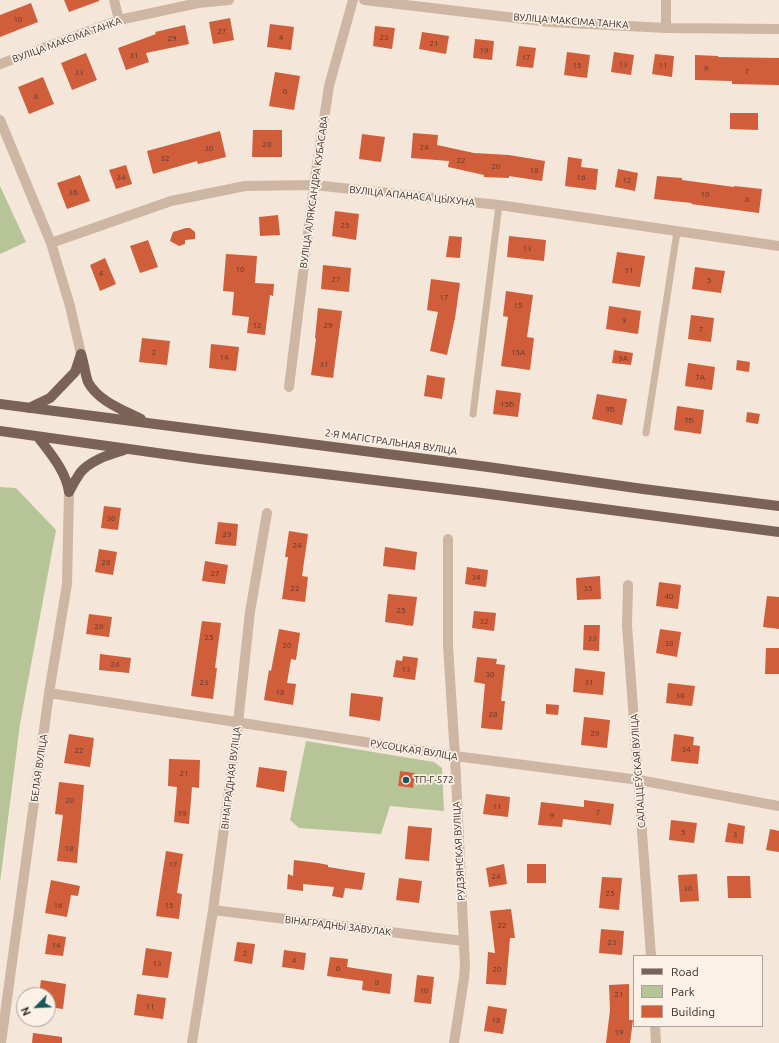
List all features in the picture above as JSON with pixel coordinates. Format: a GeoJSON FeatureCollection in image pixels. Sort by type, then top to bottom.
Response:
{"type":"FeatureCollection","features":[{"type":"Feature","properties":{"kind":"main road"},"geometry":{"type":"LineString","coordinates":[[29,408],[50,398],[75,372],[81,354]]}},
{"type":"Feature","properties":{"kind":"main road"},"geometry":{"type":"LineString","coordinates":[[81,354],[88,382],[97,392],[113,405],[149,423]]}},
{"type":"Feature","properties":{"kind":"main road","name":"2-Я МАГІСТРАЛЬНАЯ ВУЛІЦА"},"geometry":{"type":"LineString","coordinates":[[0,404],[481,466],[644,490],[779,506]]}},
{"type":"Feature","properties":{"kind":"main road"},"geometry":{"type":"LineString","coordinates":[[0,431],[126,449],[474,492],[779,532]]}},
{"type":"Feature","properties":{"kind":"main road"},"geometry":{"type":"LineString","coordinates":[[38,437],[54,458],[68,483],[69,492]]}},
{"type":"Feature","properties":{"kind":"main road"},"geometry":{"type":"LineString","coordinates":[[69,492],[80,472],[104,456],[126,449]]}},
{"type":"Feature","properties":{"kind":"street"},"geometry":{"type":"LineString","coordinates":[[114,0],[119,20]]}},
{"type":"Feature","properties":{"kind":"street","name":"ВУЛІЦА МАКСІМА ТАНКА"},"geometry":{"type":"LineString","coordinates":[[0,64],[119,20],[198,3],[229,0]]}},
{"type":"Feature","properties":{"kind":"street","name":"ВУЛІЦА АЛЯКСАНДРА КУБАСАВА"},"geometry":{"type":"LineString","coordinates":[[289,387],[314,184],[329,86],[353,0]]}},
{"type":"Feature","properties":{"kind":"street","name":"ВУЛІЦА МАКСІМА ТАНКА"},"geometry":{"type":"LineString","coordinates":[[364,0],[550,22],[666,28],[779,29]]}},
{"type":"Feature","properties":{"kind":"street"},"geometry":{"type":"LineString","coordinates":[[666,0],[666,28]]}},
{"type":"Feature","properties":{"kind":"street"},"geometry":{"type":"LineString","coordinates":[[0,120],[51,243],[70,306],[81,354]]}},
{"type":"Feature","properties":{"kind":"street","name":"ВУЛІЦА АПАНАСА ЦЫХУНА"},"geometry":{"type":"LineString","coordinates":[[51,243],[171,201],[245,186],[314,184],[499,206],[779,246]]}},
{"type":"Feature","properties":{"kind":"street","name":"БЕЛАЯ ВУЛІЦА"},"geometry":{"type":"LineString","coordinates":[[1,1043],[49,693],[67,584],[69,492]]}},
{"type":"Feature","properties":{"kind":"street","name":"ВІНАГРАДНАЯ ВУЛІЦА"},"geometry":{"type":"LineString","coordinates":[[192,1043],[213,910],[238,723],[250,612],[267,513]]}},
{"type":"Feature","properties":{"kind":"street","name":"РУДЗЯНСКАЯ ВУЛІЦА"},"geometry":{"type":"LineString","coordinates":[[448,539],[448,646],[455,756],[464,978],[454,1043]]}},
{"type":"Feature","properties":{"kind":"street","name":"САЛАЦЦЕЎСКАЯ ВУЛІЦА"},"geometry":{"type":"LineString","coordinates":[[628,585],[627,625],[639,780],[650,955]]}},
{"type":"Feature","properties":{"kind":"street","name":"РУСОЦКАЯ ВУЛІЦА"},"geometry":{"type":"LineString","coordinates":[[49,693],[455,756],[639,780],[779,806]]}},
{"type":"Feature","properties":{"kind":"street","name":"ВІНАГРАДНЫ ЗАВУЛАК"},"geometry":{"type":"LineString","coordinates":[[213,910],[463,941]]}},
{"type":"Feature","properties":{"kind":"street"},"geometry":{"type":"LineString","coordinates":[[655,1027],[656,1043]]}},
{"type":"Feature","properties":{"kind":"lane"},"geometry":{"type":"LineString","coordinates":[[473,414],[499,206]]}},
{"type":"Feature","properties":{"kind":"lane"},"geometry":{"type":"LineString","coordinates":[[646,433],[677,232]]}},
{"type":"Feature","properties":{"kind":"green space"},"geometry":{"type":"Polygon","coordinates":[[[0,186],[26,242],[0,254],[0,186]]]}},
{"type":"Feature","properties":{"kind":"green space"},"geometry":{"type":"Polygon","coordinates":[[[0,487],[16,488],[56,530],[20,724],[0,882],[0,487]]]}},
{"type":"Feature","properties":{"kind":"green space"},"geometry":{"type":"Polygon","coordinates":[[[306,741],[434,762],[442,768],[444,811],[390,806],[381,834],[299,828],[290,820],[306,741]],[[400,771],[398,786],[413,788],[415,773],[400,771]]]}},
{"type":"Feature","properties":{"kind":"building"},"geometry":{"type":"Polygon","coordinates":[[[64,0],[99,0],[99,1],[69,12],[64,0]]]}},
{"type":"Feature","properties":{"kind":"building"},"geometry":{"type":"Polygon","coordinates":[[[31,3],[38,22],[0,37],[0,15],[31,3]]]}},
{"type":"Feature","properties":{"kind":"building"},"geometry":{"type":"Polygon","coordinates":[[[230,18],[234,40],[213,44],[209,22],[230,18]]]}},
{"type":"Feature","properties":{"kind":"building"},"geometry":{"type":"Polygon","coordinates":[[[270,24],[294,27],[291,50],[267,47],[270,24]]]}},
{"type":"Feature","properties":{"kind":"building"},"geometry":{"type":"Polygon","coordinates":[[[185,25],[189,44],[146,53],[149,62],[126,70],[118,48],[156,34],[155,32],[185,25]]]}},
{"type":"Feature","properties":{"kind":"building"},"geometry":{"type":"Polygon","coordinates":[[[375,26],[395,28],[392,49],[373,46],[375,26]]]}},
{"type":"Feature","properties":{"kind":"building"},"geometry":{"type":"Polygon","coordinates":[[[422,32],[449,36],[446,54],[419,49],[422,32]]]}},
{"type":"Feature","properties":{"kind":"building"},"geometry":{"type":"Polygon","coordinates":[[[475,39],[494,41],[492,60],[473,58],[475,39]]]}},
{"type":"Feature","properties":{"kind":"building"},"geometry":{"type":"Polygon","coordinates":[[[519,46],[536,48],[533,68],[516,66],[519,46]]]}},
{"type":"Feature","properties":{"kind":"building"},"geometry":{"type":"Polygon","coordinates":[[[567,52],[590,55],[587,78],[564,75],[567,52]]]}},
{"type":"Feature","properties":{"kind":"building"},"geometry":{"type":"Polygon","coordinates":[[[614,52],[634,55],[631,75],[611,72],[614,52]]]}},
{"type":"Feature","properties":{"kind":"building"},"geometry":{"type":"Polygon","coordinates":[[[86,53],[97,80],[72,90],[61,63],[86,53]]]}},
{"type":"Feature","properties":{"kind":"building"},"geometry":{"type":"Polygon","coordinates":[[[655,54],[674,56],[672,77],[652,74],[655,54]]]}},
{"type":"Feature","properties":{"kind":"building"},"geometry":{"type":"Polygon","coordinates":[[[695,55],[779,58],[779,85],[732,84],[732,81],[695,80],[695,55]]]}},
{"type":"Feature","properties":{"kind":"building"},"geometry":{"type":"Polygon","coordinates":[[[275,72],[300,76],[294,110],[269,106],[275,72]]]}},
{"type":"Feature","properties":{"kind":"building"},"geometry":{"type":"Polygon","coordinates":[[[43,77],[54,104],[29,114],[18,87],[43,77]]]}},
{"type":"Feature","properties":{"kind":"building"},"geometry":{"type":"Polygon","coordinates":[[[730,113],[758,113],[758,130],[730,129],[730,113]]]}},
{"type":"Feature","properties":{"kind":"building"},"geometry":{"type":"Polygon","coordinates":[[[253,130],[282,130],[282,157],[252,157],[253,130]]]}},
{"type":"Feature","properties":{"kind":"building"},"geometry":{"type":"Polygon","coordinates":[[[220,131],[226,157],[198,164],[197,161],[153,174],[147,151],[220,131]]]}},
{"type":"Feature","properties":{"kind":"building"},"geometry":{"type":"Polygon","coordinates":[[[413,133],[438,135],[437,145],[474,153],[509,155],[545,161],[542,181],[509,176],[509,178],[484,177],[484,175],[448,167],[449,161],[411,158],[413,133]]]}},
{"type":"Feature","properties":{"kind":"building"},"geometry":{"type":"Polygon","coordinates":[[[362,134],[385,137],[381,162],[359,159],[362,134]]]}},
{"type":"Feature","properties":{"kind":"building"},"geometry":{"type":"Polygon","coordinates":[[[568,157],[582,159],[581,167],[598,169],[596,190],[565,186],[568,157]]]}},
{"type":"Feature","properties":{"kind":"building"},"geometry":{"type":"Polygon","coordinates":[[[126,165],[132,184],[116,189],[109,170],[126,165]]]}},
{"type":"Feature","properties":{"kind":"building"},"geometry":{"type":"Polygon","coordinates":[[[618,169],[638,173],[635,191],[615,187],[618,169]]]}},
{"type":"Feature","properties":{"kind":"building"},"geometry":{"type":"Polygon","coordinates":[[[80,175],[90,201],[67,209],[57,183],[80,175]]]}},
{"type":"Feature","properties":{"kind":"building"},"geometry":{"type":"Polygon","coordinates":[[[657,176],[682,178],[682,180],[734,187],[762,189],[759,213],[654,199],[657,176]]]}},
{"type":"Feature","properties":{"kind":"building"},"geometry":{"type":"Polygon","coordinates":[[[335,211],[359,214],[356,240],[332,236],[335,211]]]}},
{"type":"Feature","properties":{"kind":"building"},"geometry":{"type":"Polygon","coordinates":[[[278,215],[280,235],[260,236],[259,217],[278,215]]]}},
{"type":"Feature","properties":{"kind":"building"},"geometry":{"type":"Polygon","coordinates":[[[190,228],[195,232],[195,239],[185,240],[185,244],[179,246],[170,241],[173,232],[190,228]]]}},
{"type":"Feature","properties":{"kind":"building"},"geometry":{"type":"Polygon","coordinates":[[[449,236],[462,237],[460,258],[446,257],[449,236]]]}},
{"type":"Feature","properties":{"kind":"building"},"geometry":{"type":"Polygon","coordinates":[[[509,236],[546,240],[544,261],[507,257],[509,236]]]}},
{"type":"Feature","properties":{"kind":"building"},"geometry":{"type":"Polygon","coordinates":[[[148,240],[158,267],[140,273],[130,246],[148,240]]]}},
{"type":"Feature","properties":{"kind":"building"},"geometry":{"type":"Polygon","coordinates":[[[617,252],[645,256],[640,287],[612,283],[617,252]]]}},
{"type":"Feature","properties":{"kind":"building"},"geometry":{"type":"Polygon","coordinates":[[[226,254],[257,256],[255,283],[274,284],[273,296],[270,295],[265,335],[247,333],[249,317],[232,315],[234,292],[223,291],[226,254]]]}},
{"type":"Feature","properties":{"kind":"building"},"geometry":{"type":"Polygon","coordinates":[[[105,258],[116,284],[100,291],[90,265],[105,258]]]}},
{"type":"Feature","properties":{"kind":"building"},"geometry":{"type":"Polygon","coordinates":[[[323,265],[351,268],[349,292],[321,289],[323,265]]]}},
{"type":"Feature","properties":{"kind":"building"},"geometry":{"type":"Polygon","coordinates":[[[695,267],[725,271],[721,293],[692,289],[695,267]]]}},
{"type":"Feature","properties":{"kind":"building"},"geometry":{"type":"Polygon","coordinates":[[[431,279],[460,283],[455,318],[447,355],[430,351],[438,312],[427,310],[431,279]]]}},
{"type":"Feature","properties":{"kind":"building"},"geometry":{"type":"Polygon","coordinates":[[[506,291],[533,295],[527,337],[534,338],[530,370],[501,366],[508,317],[503,316],[506,291]]]}},
{"type":"Feature","properties":{"kind":"building"},"geometry":{"type":"Polygon","coordinates":[[[609,306],[641,311],[638,334],[606,329],[609,306]]]}},
{"type":"Feature","properties":{"kind":"building"},"geometry":{"type":"Polygon","coordinates":[[[318,308],[342,311],[333,378],[311,375],[316,339],[318,308]]]}},
{"type":"Feature","properties":{"kind":"building"},"geometry":{"type":"Polygon","coordinates":[[[691,315],[714,318],[711,342],[688,339],[691,315]]]}},
{"type":"Feature","properties":{"kind":"building"},"geometry":{"type":"Polygon","coordinates":[[[142,338],[170,341],[167,365],[139,362],[142,338]]]}},
{"type":"Feature","properties":{"kind":"building"},"geometry":{"type":"Polygon","coordinates":[[[211,344],[239,347],[236,371],[209,368],[211,344]]]}},
{"type":"Feature","properties":{"kind":"building"},"geometry":{"type":"Polygon","coordinates":[[[614,350],[633,353],[631,365],[612,363],[614,350]]]}},
{"type":"Feature","properties":{"kind":"building"},"geometry":{"type":"Polygon","coordinates":[[[737,360],[750,362],[749,372],[736,370],[737,360]]]}},
{"type":"Feature","properties":{"kind":"building"},"geometry":{"type":"Polygon","coordinates":[[[688,363],[715,367],[712,390],[685,386],[688,363]]]}},
{"type":"Feature","properties":{"kind":"building"},"geometry":{"type":"Polygon","coordinates":[[[427,375],[445,378],[442,399],[424,396],[427,375]]]}},
{"type":"Feature","properties":{"kind":"building"},"geometry":{"type":"Polygon","coordinates":[[[496,390],[521,393],[518,417],[493,414],[496,390]]]}},
{"type":"Feature","properties":{"kind":"building"},"geometry":{"type":"Polygon","coordinates":[[[597,394],[627,399],[622,425],[592,419],[597,394]]]}},
{"type":"Feature","properties":{"kind":"building"},"geometry":{"type":"Polygon","coordinates":[[[677,406],[704,410],[701,434],[674,430],[677,406]]]}},
{"type":"Feature","properties":{"kind":"building"},"geometry":{"type":"Polygon","coordinates":[[[747,412],[760,414],[758,424],[746,422],[747,412]]]}},
{"type":"Feature","properties":{"kind":"building"},"geometry":{"type":"Polygon","coordinates":[[[104,506],[121,508],[118,530],[101,528],[104,506]]]}},
{"type":"Feature","properties":{"kind":"building"},"geometry":{"type":"Polygon","coordinates":[[[218,522],[238,524],[236,546],[215,544],[218,522]]]}},
{"type":"Feature","properties":{"kind":"building"},"geometry":{"type":"Polygon","coordinates":[[[289,531],[308,534],[302,576],[308,577],[305,602],[282,599],[288,557],[285,557],[289,531]]]}},
{"type":"Feature","properties":{"kind":"building"},"geometry":{"type":"Polygon","coordinates":[[[385,547],[417,552],[415,570],[383,566],[385,547]]]}},
{"type":"Feature","properties":{"kind":"building"},"geometry":{"type":"Polygon","coordinates":[[[99,549],[117,552],[113,575],[95,572],[99,549]]]}},
{"type":"Feature","properties":{"kind":"building"},"geometry":{"type":"Polygon","coordinates":[[[205,561],[228,565],[225,584],[202,581],[205,561]]]}},
{"type":"Feature","properties":{"kind":"building"},"geometry":{"type":"Polygon","coordinates":[[[467,567],[488,570],[486,587],[465,584],[467,567]]]}},
{"type":"Feature","properties":{"kind":"building"},"geometry":{"type":"Polygon","coordinates":[[[600,576],[601,599],[577,600],[576,578],[600,576]]]}},
{"type":"Feature","properties":{"kind":"building"},"geometry":{"type":"Polygon","coordinates":[[[659,582],[681,585],[678,609],[656,606],[659,582]]]}},
{"type":"Feature","properties":{"kind":"building"},"geometry":{"type":"Polygon","coordinates":[[[388,594],[417,597],[413,626],[385,622],[388,594]]]}},
{"type":"Feature","properties":{"kind":"building"},"geometry":{"type":"Polygon","coordinates":[[[767,596],[779,597],[779,629],[763,627],[767,596]]]}},
{"type":"Feature","properties":{"kind":"building"},"geometry":{"type":"Polygon","coordinates":[[[474,611],[496,613],[494,631],[472,628],[474,611]]]}},
{"type":"Feature","properties":{"kind":"building"},"geometry":{"type":"Polygon","coordinates":[[[89,614],[112,617],[109,637],[86,634],[89,614]]]}},
{"type":"Feature","properties":{"kind":"building"},"geometry":{"type":"Polygon","coordinates":[[[202,621],[221,623],[215,668],[217,668],[213,699],[191,696],[202,621]]]}},
{"type":"Feature","properties":{"kind":"building"},"geometry":{"type":"Polygon","coordinates":[[[584,625],[600,625],[599,651],[583,650],[584,625]]]}},
{"type":"Feature","properties":{"kind":"building"},"geometry":{"type":"Polygon","coordinates":[[[279,629],[300,633],[296,660],[291,659],[287,683],[296,684],[293,705],[264,700],[269,670],[271,671],[279,629]]]}},
{"type":"Feature","properties":{"kind":"building"},"geometry":{"type":"Polygon","coordinates":[[[660,629],[681,632],[677,657],[656,653],[660,629]]]}},
{"type":"Feature","properties":{"kind":"building"},"geometry":{"type":"Polygon","coordinates":[[[766,648],[779,648],[779,674],[765,674],[766,648]]]}},
{"type":"Feature","properties":{"kind":"building"},"geometry":{"type":"Polygon","coordinates":[[[100,654],[131,658],[129,673],[99,670],[100,654]]]}},
{"type":"Feature","properties":{"kind":"building"},"geometry":{"type":"Polygon","coordinates":[[[403,656],[418,658],[415,680],[393,677],[396,660],[402,661],[403,656]]]}},
{"type":"Feature","properties":{"kind":"building"},"geometry":{"type":"Polygon","coordinates":[[[477,657],[497,659],[496,664],[505,665],[501,701],[505,701],[502,730],[481,728],[485,684],[474,682],[477,657]]]}},
{"type":"Feature","properties":{"kind":"building"},"geometry":{"type":"Polygon","coordinates":[[[575,668],[605,672],[603,695],[573,692],[575,668]]]}},
{"type":"Feature","properties":{"kind":"building"},"geometry":{"type":"Polygon","coordinates":[[[668,683],[695,686],[692,706],[666,703],[668,683]]]}},
{"type":"Feature","properties":{"kind":"building"},"geometry":{"type":"Polygon","coordinates":[[[351,693],[383,697],[380,721],[349,716],[351,693]]]}},
{"type":"Feature","properties":{"kind":"building"},"geometry":{"type":"Polygon","coordinates":[[[546,704],[559,705],[558,715],[546,714],[546,704]]]}},
{"type":"Feature","properties":{"kind":"building"},"geometry":{"type":"Polygon","coordinates":[[[584,717],[610,720],[607,748],[581,745],[584,717]]]}},
{"type":"Feature","properties":{"kind":"building"},"geometry":{"type":"Polygon","coordinates":[[[69,734],[94,738],[90,767],[64,763],[69,734]]]}},
{"type":"Feature","properties":{"kind":"building"},"geometry":{"type":"Polygon","coordinates":[[[674,734],[694,737],[693,745],[700,746],[698,764],[671,761],[674,734]]]}},
{"type":"Feature","properties":{"kind":"building"},"geometry":{"type":"Polygon","coordinates":[[[169,759],[200,760],[199,788],[192,787],[189,824],[174,822],[177,787],[168,786],[169,759]]]}},
{"type":"Feature","properties":{"kind":"building"},"geometry":{"type":"Polygon","coordinates":[[[259,767],[287,771],[284,792],[256,787],[259,767]]]}},
{"type":"Feature","properties":{"kind":"building","name":"ТП-Г-572"},"geometry":{"type":"Polygon","coordinates":[[[400,771],[415,773],[413,788],[398,786],[400,771]]]}},
{"type":"Feature","properties":{"kind":"building"},"geometry":{"type":"Polygon","coordinates":[[[59,782],[84,785],[77,863],[57,861],[63,815],[55,814],[59,782]]]}},
{"type":"Feature","properties":{"kind":"building"},"geometry":{"type":"Polygon","coordinates":[[[486,794],[510,797],[508,817],[483,814],[486,794]]]}},
{"type":"Feature","properties":{"kind":"building"},"geometry":{"type":"Polygon","coordinates":[[[584,800],[614,804],[611,825],[563,819],[562,827],[538,825],[541,802],[584,807],[584,800]]]}},
{"type":"Feature","properties":{"kind":"building"},"geometry":{"type":"Polygon","coordinates":[[[671,820],[697,823],[694,843],[669,840],[671,820]]]}},
{"type":"Feature","properties":{"kind":"building"},"geometry":{"type":"Polygon","coordinates":[[[728,823],[745,826],[743,844],[725,842],[728,823]]]}},
{"type":"Feature","properties":{"kind":"building"},"geometry":{"type":"Polygon","coordinates":[[[408,826],[432,828],[429,861],[405,859],[408,826]]]}},
{"type":"Feature","properties":{"kind":"building"},"geometry":{"type":"Polygon","coordinates":[[[770,829],[779,831],[779,852],[766,850],[770,829]]]}},
{"type":"Feature","properties":{"kind":"building"},"geometry":{"type":"Polygon","coordinates":[[[166,851],[183,854],[177,893],[182,894],[179,919],[156,916],[166,851]]]}},
{"type":"Feature","properties":{"kind":"building"},"geometry":{"type":"Polygon","coordinates":[[[294,860],[318,863],[328,865],[328,867],[365,873],[362,890],[345,888],[343,898],[332,896],[334,887],[303,884],[303,891],[287,889],[288,874],[293,876],[294,860]]]}},
{"type":"Feature","properties":{"kind":"building"},"geometry":{"type":"Polygon","coordinates":[[[504,864],[507,884],[489,887],[486,868],[504,864]]]}},
{"type":"Feature","properties":{"kind":"building"},"geometry":{"type":"Polygon","coordinates":[[[527,864],[546,864],[546,883],[527,883],[527,864]]]}},
{"type":"Feature","properties":{"kind":"building"},"geometry":{"type":"Polygon","coordinates":[[[697,874],[699,901],[680,902],[678,875],[697,874]]]}},
{"type":"Feature","properties":{"kind":"building"},"geometry":{"type":"Polygon","coordinates":[[[727,876],[750,876],[751,898],[728,898],[727,876]]]}},
{"type":"Feature","properties":{"kind":"building"},"geometry":{"type":"Polygon","coordinates":[[[602,877],[622,878],[619,910],[599,908],[602,877]]]}},
{"type":"Feature","properties":{"kind":"building"},"geometry":{"type":"Polygon","coordinates":[[[399,878],[422,881],[419,903],[396,900],[399,878]]]}},
{"type":"Feature","properties":{"kind":"building"},"geometry":{"type":"Polygon","coordinates":[[[51,880],[80,886],[78,896],[71,895],[67,917],[45,913],[51,880]]]}},
{"type":"Feature","properties":{"kind":"building"},"geometry":{"type":"Polygon","coordinates":[[[511,909],[515,938],[510,938],[506,985],[486,984],[488,952],[495,953],[490,911],[511,909]]]}},
{"type":"Feature","properties":{"kind":"building"},"geometry":{"type":"Polygon","coordinates":[[[601,929],[624,931],[622,955],[599,953],[601,929]]]}},
{"type":"Feature","properties":{"kind":"building"},"geometry":{"type":"Polygon","coordinates":[[[48,934],[66,937],[63,956],[45,954],[48,934]]]}},
{"type":"Feature","properties":{"kind":"building"},"geometry":{"type":"Polygon","coordinates":[[[237,942],[255,944],[252,964],[234,961],[237,942]]]}},
{"type":"Feature","properties":{"kind":"building"},"geometry":{"type":"Polygon","coordinates":[[[146,948],[172,952],[168,978],[142,975],[146,948]]]}},
{"type":"Feature","properties":{"kind":"building"},"geometry":{"type":"Polygon","coordinates":[[[284,950],[306,953],[304,970],[282,967],[284,950]]]}},
{"type":"Feature","properties":{"kind":"building"},"geometry":{"type":"Polygon","coordinates":[[[330,957],[348,959],[347,967],[392,974],[390,994],[362,990],[363,981],[327,976],[330,957]]]}},
{"type":"Feature","properties":{"kind":"building"},"geometry":{"type":"Polygon","coordinates":[[[417,975],[434,977],[431,1004],[414,1002],[417,975]]]}},
{"type":"Feature","properties":{"kind":"building"},"geometry":{"type":"Polygon","coordinates":[[[41,980],[66,984],[63,1009],[56,1008],[56,987],[40,987],[41,980]]]}},
{"type":"Feature","properties":{"kind":"building"},"geometry":{"type":"Polygon","coordinates":[[[629,984],[629,1020],[633,1020],[630,1043],[606,1043],[610,1010],[609,985],[629,984]]]}},
{"type":"Feature","properties":{"kind":"building"},"geometry":{"type":"Polygon","coordinates":[[[137,994],[166,998],[163,1019],[134,1015],[137,994]]]}},
{"type":"Feature","properties":{"kind":"building"},"geometry":{"type":"Polygon","coordinates":[[[488,1006],[507,1009],[503,1034],[484,1031],[488,1006]]]}},
{"type":"Feature","properties":{"kind":"building"},"geometry":{"type":"Polygon","coordinates":[[[33,1033],[62,1037],[62,1043],[32,1043],[33,1033]]]}},
{"type":"Feature","properties":{"kind":"place","name":"ТП-Г-572"},"geometry":{"type":"Point","coordinates":[406,780]}}]}
